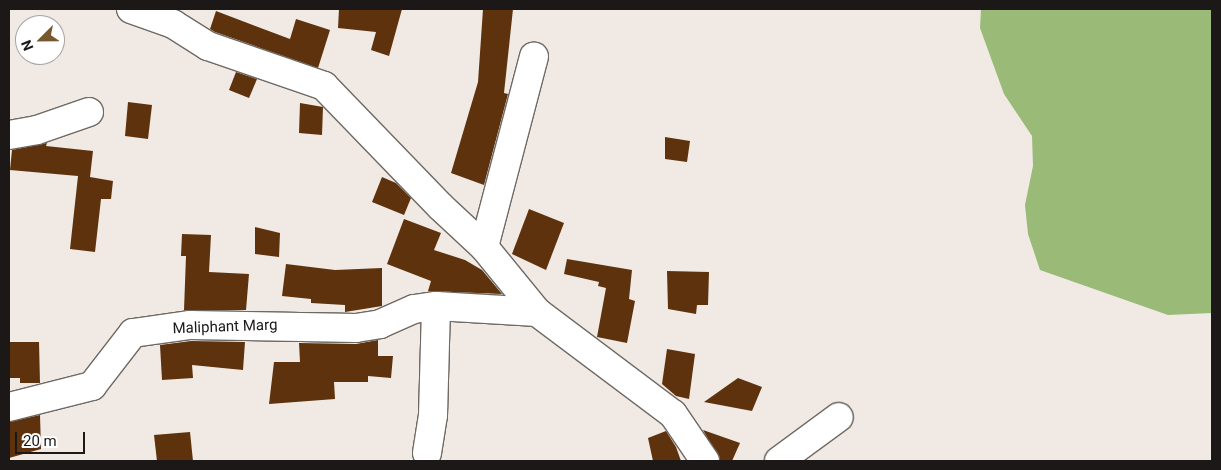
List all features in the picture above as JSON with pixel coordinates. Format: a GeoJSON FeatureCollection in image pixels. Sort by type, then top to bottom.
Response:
{"type":"FeatureCollection","features":[{"type":"Feature","properties":{"kind":"street"},"geometry":{"type":"LineString","coordinates":[[130,9],[174,16],[208,46],[324,86],[441,207],[484,247],[537,312],[673,414],[704,461]]}},
{"type":"Feature","properties":{"kind":"street"},"geometry":{"type":"LineString","coordinates":[[484,247],[534,56]]}},
{"type":"Feature","properties":{"kind":"street"},"geometry":{"type":"LineString","coordinates":[[10,132],[37,130],[89,112]]}},
{"type":"Feature","properties":{"kind":"street"},"geometry":{"type":"LineString","coordinates":[[427,453],[434,414],[436,306]]}},
{"type":"Feature","properties":{"kind":"street","name":"Maliphant Marg"},"geometry":{"type":"LineString","coordinates":[[9,407],[92,386],[134,333],[190,326],[356,328],[380,324],[414,309],[436,306],[537,312]]}},
{"type":"Feature","properties":{"kind":"street"},"geometry":{"type":"LineString","coordinates":[[779,461],[839,417]]}},
{"type":"Feature","properties":{"kind":"green space"},"geometry":{"type":"Polygon","coordinates":[[[981,9],[1212,9],[1212,313],[1168,315],[1040,270],[1028,234],[1025,205],[1033,166],[1032,136],[1004,94],[980,28],[981,9]]]}},
{"type":"Feature","properties":{"kind":"building"},"geometry":{"type":"Polygon","coordinates":[[[339,9],[402,9],[389,56],[371,50],[376,32],[338,28],[339,9]]]}},
{"type":"Feature","properties":{"kind":"building"},"geometry":{"type":"Polygon","coordinates":[[[483,9],[513,9],[504,93],[508,94],[484,185],[451,173],[478,82],[483,9]]]}},
{"type":"Feature","properties":{"kind":"building"},"geometry":{"type":"Polygon","coordinates":[[[216,11],[290,39],[296,19],[330,30],[318,68],[215,32],[210,29],[216,11]]]}},
{"type":"Feature","properties":{"kind":"building"},"geometry":{"type":"Polygon","coordinates":[[[236,72],[257,79],[249,98],[229,90],[236,72]]]}},
{"type":"Feature","properties":{"kind":"building"},"geometry":{"type":"Polygon","coordinates":[[[128,102],[152,105],[148,139],[125,136],[128,102]]]}},
{"type":"Feature","properties":{"kind":"building"},"geometry":{"type":"Polygon","coordinates":[[[300,103],[323,107],[322,135],[299,133],[300,103]]]}},
{"type":"Feature","properties":{"kind":"building"},"geometry":{"type":"Polygon","coordinates":[[[665,137],[690,141],[687,162],[665,159],[665,137]]]}},
{"type":"Feature","properties":{"kind":"building"},"geometry":{"type":"Polygon","coordinates":[[[47,143],[46,146],[93,151],[90,177],[113,181],[111,199],[101,199],[95,252],[70,249],[78,176],[10,170],[12,150],[47,143]]]}},
{"type":"Feature","properties":{"kind":"building"},"geometry":{"type":"Polygon","coordinates":[[[382,177],[396,183],[411,198],[404,215],[372,202],[382,177]]]}},
{"type":"Feature","properties":{"kind":"building"},"geometry":{"type":"Polygon","coordinates":[[[529,209],[564,223],[546,270],[512,254],[529,209]]]}},
{"type":"Feature","properties":{"kind":"building"},"geometry":{"type":"Polygon","coordinates":[[[404,219],[441,233],[434,250],[465,260],[482,270],[502,294],[428,291],[431,281],[387,264],[404,219]]]}},
{"type":"Feature","properties":{"kind":"building"},"geometry":{"type":"Polygon","coordinates":[[[255,227],[280,233],[279,257],[255,254],[255,227]]]}},
{"type":"Feature","properties":{"kind":"building"},"geometry":{"type":"Polygon","coordinates":[[[182,234],[211,235],[209,272],[249,274],[246,310],[184,310],[186,256],[181,256],[182,234]]]}},
{"type":"Feature","properties":{"kind":"building"},"geometry":{"type":"Polygon","coordinates":[[[567,259],[632,270],[629,299],[635,301],[627,343],[597,337],[606,288],[598,286],[599,282],[564,274],[567,259]]]}},
{"type":"Feature","properties":{"kind":"building"},"geometry":{"type":"Polygon","coordinates":[[[286,264],[335,270],[382,268],[382,306],[345,312],[345,305],[311,303],[311,299],[282,296],[286,264]]]}},
{"type":"Feature","properties":{"kind":"building"},"geometry":{"type":"Polygon","coordinates":[[[667,271],[709,272],[708,305],[697,305],[696,314],[668,309],[667,271]]]}},
{"type":"Feature","properties":{"kind":"building"},"geometry":{"type":"Polygon","coordinates":[[[378,340],[378,356],[393,356],[391,378],[368,376],[368,382],[334,382],[335,399],[269,404],[274,362],[300,362],[299,343],[356,344],[378,340]]]}},
{"type":"Feature","properties":{"kind":"building"},"geometry":{"type":"Polygon","coordinates":[[[191,341],[245,342],[243,370],[192,365],[193,378],[162,380],[160,345],[191,341]]]}},
{"type":"Feature","properties":{"kind":"building"},"geometry":{"type":"Polygon","coordinates":[[[9,342],[39,342],[40,383],[20,383],[20,378],[9,378],[9,342]]]}},
{"type":"Feature","properties":{"kind":"building"},"geometry":{"type":"Polygon","coordinates":[[[667,349],[695,354],[689,399],[676,396],[662,384],[667,349]]]}},
{"type":"Feature","properties":{"kind":"building"},"geometry":{"type":"Polygon","coordinates":[[[738,378],[762,387],[752,411],[704,402],[738,378]]]}},
{"type":"Feature","properties":{"kind":"building"},"geometry":{"type":"Polygon","coordinates":[[[40,415],[41,449],[9,458],[9,422],[40,415]]]}},
{"type":"Feature","properties":{"kind":"building"},"geometry":{"type":"Polygon","coordinates":[[[703,430],[740,443],[732,461],[720,461],[703,430]]]}},
{"type":"Feature","properties":{"kind":"building"},"geometry":{"type":"Polygon","coordinates":[[[666,431],[676,447],[681,461],[653,461],[648,438],[666,431]]]}},
{"type":"Feature","properties":{"kind":"building"},"geometry":{"type":"Polygon","coordinates":[[[190,432],[193,461],[157,461],[154,435],[190,432]]]}}]}
